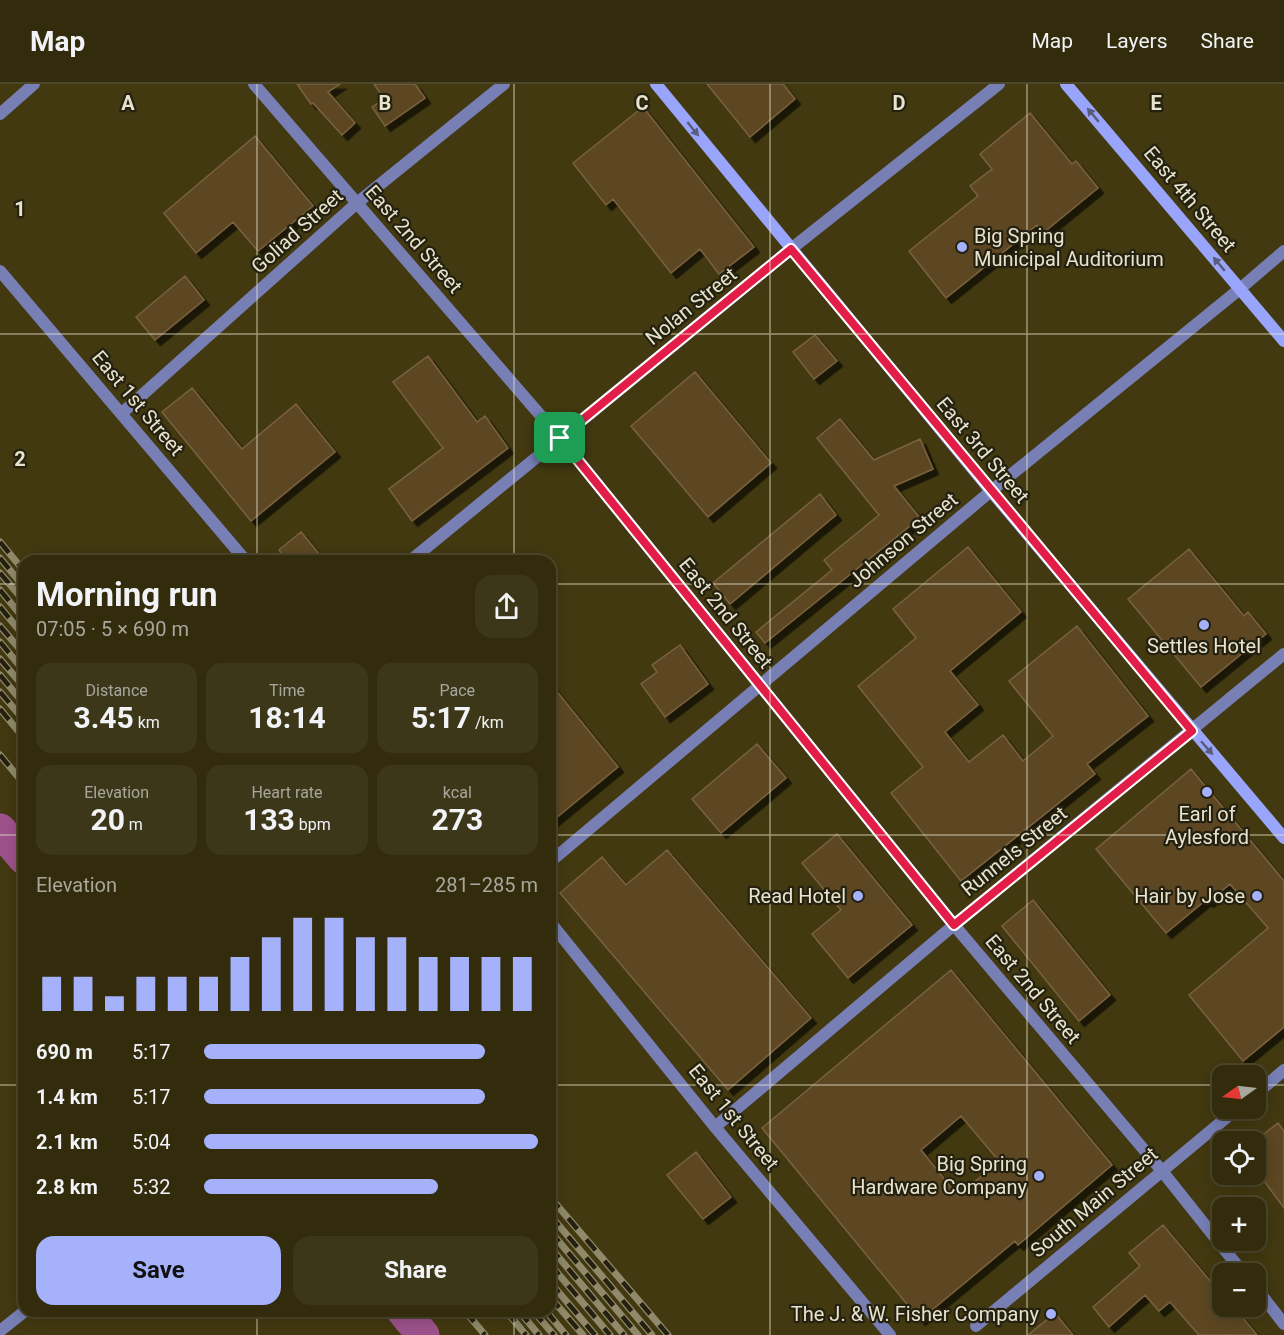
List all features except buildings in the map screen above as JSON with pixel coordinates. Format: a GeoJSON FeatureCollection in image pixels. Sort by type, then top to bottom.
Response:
{"type":"FeatureCollection","features":[{"type":"Feature","properties":{"kind":"main road","name":"East 3rd Street"},"geometry":{"type":"LineString","coordinates":[[656,84],[991,490],[1284,838]]}},
{"type":"Feature","properties":{"kind":"main road","name":"East 4th Street"},"geometry":{"type":"LineString","coordinates":[[1066,84],[1284,340]]}},
{"type":"Feature","properties":{"kind":"street"},"geometry":{"type":"LineString","coordinates":[[0,114],[34,84]]}},
{"type":"Feature","properties":{"kind":"street","name":"East 2nd Street"},"geometry":{"type":"LineString","coordinates":[[254,84],[560,438],[954,925],[1162,1171],[1235,1263]]}},
{"type":"Feature","properties":{"kind":"street","name":"Goliad Street"},"geometry":{"type":"LineString","coordinates":[[122,413],[357,203],[504,84]]}},
{"type":"Feature","properties":{"kind":"street","name":"Nolan Street"},"geometry":{"type":"LineString","coordinates":[[417,555],[791,249],[999,84]]}},
{"type":"Feature","properties":{"kind":"street","name":"Johnson Street"},"geometry":{"type":"LineString","coordinates":[[556,857],[991,490],[1284,251]]}},
{"type":"Feature","properties":{"kind":"street","name":"East 1st Street"},"geometry":{"type":"LineString","coordinates":[[0,270],[241,555]]}},
{"type":"Feature","properties":{"kind":"street","name":"Runnels Street"},"geometry":{"type":"LineString","coordinates":[[715,1127],[954,925],[1284,654]]}},
{"type":"Feature","properties":{"kind":"street","name":"East 1st Street"},"geometry":{"type":"LineString","coordinates":[[556,929],[715,1127],[890,1335]]}},
{"type":"Feature","properties":{"kind":"street"},"geometry":{"type":"LineString","coordinates":[[1266,1085],[1284,1070]]}},
{"type":"Feature","properties":{"kind":"street","name":"South Main Street"},"geometry":{"type":"LineString","coordinates":[[976,1326],[1225,1119]]}},
{"type":"Feature","properties":{"kind":"street"},"geometry":{"type":"LineString","coordinates":[[1266,1301],[1284,1324]]}},
{"type":"Feature","properties":{"kind":"street"},"geometry":{"type":"LineString","coordinates":[[0,1331],[18,1317]]}},
{"type":"Feature","properties":{"kind":"waterway"},"geometry":{"type":"LineString","coordinates":[[0,830],[18,851]]}},
{"type":"Feature","properties":{"kind":"waterway"},"geometry":{"type":"LineString","coordinates":[[408,1317],[423,1335]]}},
{"type":"Feature","properties":{"kind":"railway"},"geometry":{"type":"LineString","coordinates":[[0,542],[18,564]]}},
{"type":"Feature","properties":{"kind":"railway"},"geometry":{"type":"LineString","coordinates":[[0,558],[18,580]]}},
{"type":"Feature","properties":{"kind":"railway"},"geometry":{"type":"LineString","coordinates":[[0,573],[18,594]]}},
{"type":"Feature","properties":{"kind":"railway"},"geometry":{"type":"LineString","coordinates":[[0,590],[18,612]]}},
{"type":"Feature","properties":{"kind":"railway"},"geometry":{"type":"LineString","coordinates":[[0,607],[18,629]]}},
{"type":"Feature","properties":{"kind":"railway"},"geometry":{"type":"LineString","coordinates":[[0,626],[18,647]]}},
{"type":"Feature","properties":{"kind":"railway"},"geometry":{"type":"LineString","coordinates":[[0,642],[18,664]]}},
{"type":"Feature","properties":{"kind":"railway"},"geometry":{"type":"LineString","coordinates":[[0,659],[18,680]]}},
{"type":"Feature","properties":{"kind":"railway"},"geometry":{"type":"LineString","coordinates":[[0,675],[18,697]]}},
{"type":"Feature","properties":{"kind":"railway"},"geometry":{"type":"LineString","coordinates":[[0,692],[18,713]]}},
{"type":"Feature","properties":{"kind":"railway"},"geometry":{"type":"LineString","coordinates":[[0,709],[18,731]]}},
{"type":"Feature","properties":{"kind":"railway"},"geometry":{"type":"LineString","coordinates":[[0,755],[18,777]]}},
{"type":"Feature","properties":{"kind":"railway"},"geometry":{"type":"LineString","coordinates":[[556,1204],[668,1335]]}},
{"type":"Feature","properties":{"kind":"railway"},"geometry":{"type":"LineString","coordinates":[[556,1222],[652,1335]]}},
{"type":"Feature","properties":{"kind":"railway"},"geometry":{"type":"LineString","coordinates":[[556,1238],[638,1335]]}},
{"type":"Feature","properties":{"kind":"railway"},"geometry":{"type":"LineString","coordinates":[[556,1254],[624,1335]]}},
{"type":"Feature","properties":{"kind":"railway"},"geometry":{"type":"LineString","coordinates":[[556,1271],[610,1335]]}},
{"type":"Feature","properties":{"kind":"railway"},"geometry":{"type":"LineString","coordinates":[[556,1289],[595,1335]]}},
{"type":"Feature","properties":{"kind":"railway"},"geometry":{"type":"LineString","coordinates":[[556,1304],[583,1335]]}},
{"type":"Feature","properties":{"kind":"railway"},"geometry":{"type":"LineString","coordinates":[[470,1317],[485,1335]]}},
{"type":"Feature","properties":{"kind":"railway"},"geometry":{"type":"LineString","coordinates":[[511,1317],[526,1335]]}},
{"type":"Feature","properties":{"kind":"railway"},"geometry":{"type":"LineString","coordinates":[[524,1317],[539,1335]]}},
{"type":"Feature","properties":{"kind":"railway"},"geometry":{"type":"LineString","coordinates":[[538,1317],[554,1335]]}},
{"type":"Feature","properties":{"kind":"railway"},"geometry":{"type":"LineString","coordinates":[[551,1317],[566,1335]]}},
{"type":"Feature","properties":{"kind":"place","name":"Big Spring Municipal Auditorium"},"geometry":{"type":"Point","coordinates":[962,247]}},
{"type":"Feature","properties":{"kind":"place","name":"Settles Hotel"},"geometry":{"type":"Point","coordinates":[1204,625]}},
{"type":"Feature","properties":{"kind":"place","name":"Earl of Aylesford"},"geometry":{"type":"Point","coordinates":[1207,792]}},
{"type":"Feature","properties":{"kind":"place","name":"Read Hotel"},"geometry":{"type":"Point","coordinates":[858,896]}},
{"type":"Feature","properties":{"kind":"place","name":"Hair by Jose"},"geometry":{"type":"Point","coordinates":[1257,896]}},
{"type":"Feature","properties":{"kind":"place","name":"Big Spring Hardware Company"},"geometry":{"type":"Point","coordinates":[1039,1176]}},
{"type":"Feature","properties":{"kind":"place","name":"The J. & W. Fisher Company"},"geometry":{"type":"Point","coordinates":[1051,1314]}},
{"type":"Feature","properties":{"kind":"route"},"geometry":{"type":"LineString","coordinates":[[791,249],[1192,731],[954,925],[560,438],[791,249]]}}]}
